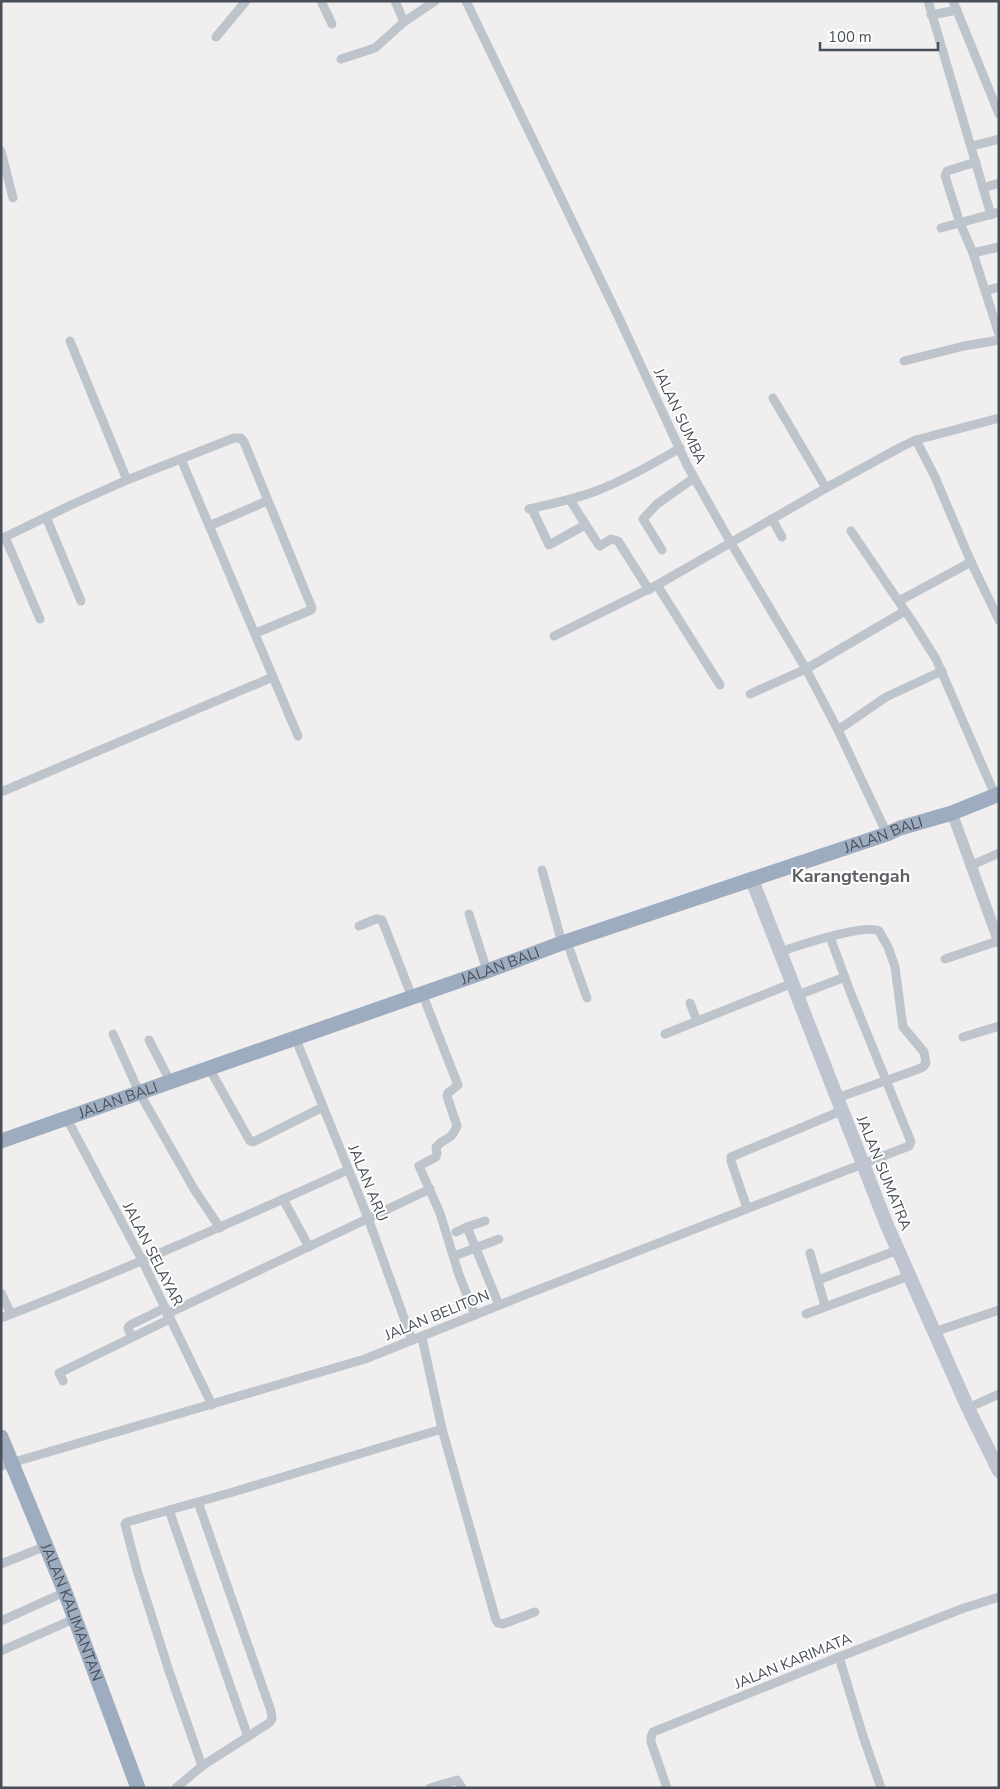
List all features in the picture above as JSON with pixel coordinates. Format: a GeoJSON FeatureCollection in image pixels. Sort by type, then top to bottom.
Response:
{"type":"FeatureCollection","features":[{"type":"Feature","properties":{"kind":"highway","name":"JALAN BALI"},"geometry":{"type":"LineString","coordinates":[[1,1141],[487,971],[564,942],[752,880],[894,830],[952,813],[997,794]]}},
{"type":"Feature","properties":{"kind":"highway","name":"JALAN KALIMANTAN"},"geometry":{"type":"LineString","coordinates":[[1,1437],[7,1464],[46,1546],[65,1592],[138,1788]]}},
{"type":"Feature","properties":{"kind":"main road","name":"JALAN SUMATRA"},"geometry":{"type":"LineString","coordinates":[[752,880],[886,1223],[968,1408],[999,1471]]}},
{"type":"Feature","properties":{"kind":"street"},"geometry":{"type":"LineString","coordinates":[[216,37],[246,1]]}},
{"type":"Feature","properties":{"kind":"street"},"geometry":{"type":"LineString","coordinates":[[321,1],[332,24]]}},
{"type":"Feature","properties":{"kind":"street"},"geometry":{"type":"LineString","coordinates":[[395,1],[404,22]]}},
{"type":"Feature","properties":{"kind":"street"},"geometry":{"type":"LineString","coordinates":[[341,59],[375,48],[404,22],[434,1]]}},
{"type":"Feature","properties":{"kind":"street","name":"JALAN SUMBA"},"geometry":{"type":"LineString","coordinates":[[466,1],[694,478],[806,669],[894,830]]}},
{"type":"Feature","properties":{"kind":"street"},"geometry":{"type":"LineString","coordinates":[[928,1],[983,188],[995,213],[942,228]]}},
{"type":"Feature","properties":{"kind":"street"},"geometry":{"type":"LineString","coordinates":[[931,15],[955,6],[999,114]]}},
{"type":"Feature","properties":{"kind":"street"},"geometry":{"type":"LineString","coordinates":[[972,146],[999,139]]}},
{"type":"Feature","properties":{"kind":"street"},"geometry":{"type":"LineString","coordinates":[[1,152],[13,198]]}},
{"type":"Feature","properties":{"kind":"street"},"geometry":{"type":"LineString","coordinates":[[976,162],[947,171],[945,174],[960,223],[973,253],[996,319],[999,334]]}},
{"type":"Feature","properties":{"kind":"street"},"geometry":{"type":"LineString","coordinates":[[983,188],[999,184]]}},
{"type":"Feature","properties":{"kind":"street"},"geometry":{"type":"LineString","coordinates":[[973,253],[999,246]]}},
{"type":"Feature","properties":{"kind":"street"},"geometry":{"type":"LineString","coordinates":[[985,291],[999,287]]}},
{"type":"Feature","properties":{"kind":"street"},"geometry":{"type":"LineString","coordinates":[[904,361],[964,346],[999,340]]}},
{"type":"Feature","properties":{"kind":"street"},"geometry":{"type":"LineString","coordinates":[[70,341],[127,480]]}},
{"type":"Feature","properties":{"kind":"street"},"geometry":{"type":"LineString","coordinates":[[773,398],[826,488]]}},
{"type":"Feature","properties":{"kind":"street"},"geometry":{"type":"LineString","coordinates":[[554,636],[653,588],[901,447],[916,440],[999,418]]}},
{"type":"Feature","properties":{"kind":"street"},"geometry":{"type":"LineString","coordinates":[[40,619],[3,538],[127,480],[234,438],[241,438],[312,608],[256,634]]}},
{"type":"Feature","properties":{"kind":"street"},"geometry":{"type":"LineString","coordinates":[[916,440],[935,477],[971,562],[999,620]]}},
{"type":"Feature","properties":{"kind":"street"},"geometry":{"type":"LineString","coordinates":[[585,525],[549,545],[530,509],[570,500],[598,490],[680,448]]}},
{"type":"Feature","properties":{"kind":"street"},"geometry":{"type":"LineString","coordinates":[[181,459],[298,736]]}},
{"type":"Feature","properties":{"kind":"street"},"geometry":{"type":"LineString","coordinates":[[662,550],[643,519],[657,504],[694,478]]}},
{"type":"Feature","properties":{"kind":"street"},"geometry":{"type":"LineString","coordinates":[[570,500],[600,546],[610,539],[618,541],[720,685]]}},
{"type":"Feature","properties":{"kind":"street"},"geometry":{"type":"LineString","coordinates":[[209,526],[267,501]]}},
{"type":"Feature","properties":{"kind":"street"},"geometry":{"type":"LineString","coordinates":[[46,517],[81,601]]}},
{"type":"Feature","properties":{"kind":"street"},"geometry":{"type":"LineString","coordinates":[[772,519],[782,537]]}},
{"type":"Feature","properties":{"kind":"street"},"geometry":{"type":"LineString","coordinates":[[851,531],[928,645],[942,671],[997,794]]}},
{"type":"Feature","properties":{"kind":"street"},"geometry":{"type":"LineString","coordinates":[[898,601],[971,562]]}},
{"type":"Feature","properties":{"kind":"street"},"geometry":{"type":"LineString","coordinates":[[750,694],[806,669],[905,611]]}},
{"type":"Feature","properties":{"kind":"street"},"geometry":{"type":"LineString","coordinates":[[838,730],[886,697],[942,671]]}},
{"type":"Feature","properties":{"kind":"street"},"geometry":{"type":"LineString","coordinates":[[1,792],[273,677]]}},
{"type":"Feature","properties":{"kind":"street"},"geometry":{"type":"LineString","coordinates":[[945,959],[998,941],[952,813]]}},
{"type":"Feature","properties":{"kind":"street"},"geometry":{"type":"LineString","coordinates":[[970,866],[999,853]]}},
{"type":"Feature","properties":{"kind":"street"},"geometry":{"type":"LineString","coordinates":[[542,870],[564,942],[588,998]]}},
{"type":"Feature","properties":{"kind":"street"},"geometry":{"type":"LineString","coordinates":[[469,914],[487,971]]}},
{"type":"Feature","properties":{"kind":"street"},"geometry":{"type":"LineString","coordinates":[[359,926],[376,919],[382,920],[458,1085],[447,1096],[457,1126],[455,1132],[452,1137],[438,1144],[436,1147],[436,1157],[419,1166],[430,1189],[447,1234],[459,1275],[476,1315]]}},
{"type":"Feature","properties":{"kind":"street"},"geometry":{"type":"LineString","coordinates":[[780,952],[816,940],[870,929],[879,931],[888,947],[895,966],[903,1027],[924,1052],[926,1063],[887,1081],[837,1098]]}},
{"type":"Feature","properties":{"kind":"street"},"geometry":{"type":"LineString","coordinates":[[830,937],[887,1081]]}},
{"type":"Feature","properties":{"kind":"street"},"geometry":{"type":"LineString","coordinates":[[665,1034],[697,1021],[796,989],[845,977]]}},
{"type":"Feature","properties":{"kind":"street"},"geometry":{"type":"LineString","coordinates":[[690,1003],[697,1021]]}},
{"type":"Feature","properties":{"kind":"street"},"geometry":{"type":"LineString","coordinates":[[964,1037],[999,1026]]}},
{"type":"Feature","properties":{"kind":"street"},"geometry":{"type":"LineString","coordinates":[[114,1034],[138,1092],[194,1190],[220,1228]]}},
{"type":"Feature","properties":{"kind":"street","name":"JALAN ARU"},"geometry":{"type":"LineString","coordinates":[[295,1037],[368,1218],[412,1340]]}},
{"type":"Feature","properties":{"kind":"street"},"geometry":{"type":"LineString","coordinates":[[149,1040],[170,1081]]}},
{"type":"Feature","properties":{"kind":"street"},"geometry":{"type":"LineString","coordinates":[[114,1058],[122,1054]]}},
{"type":"Feature","properties":{"kind":"street"},"geometry":{"type":"LineString","coordinates":[[209,1068],[250,1141],[253,1142],[323,1107]]}},
{"type":"Feature","properties":{"kind":"street","name":"JALAN BELITON"},"geometry":{"type":"LineString","coordinates":[[7,1464],[366,1359],[911,1144],[887,1081]]}},
{"type":"Feature","properties":{"kind":"street"},"geometry":{"type":"LineString","coordinates":[[748,1208],[731,1161],[732,1157],[841,1111]]}},
{"type":"Feature","properties":{"kind":"street","name":"JALAN SELAYAR"},"geometry":{"type":"LineString","coordinates":[[66,1117],[142,1260],[212,1405]]}},
{"type":"Feature","properties":{"kind":"street"},"geometry":{"type":"LineString","coordinates":[[1,1318],[220,1228],[348,1170]]}},
{"type":"Feature","properties":{"kind":"street"},"geometry":{"type":"LineString","coordinates":[[63,1382],[59,1373],[167,1313],[430,1189]]}},
{"type":"Feature","properties":{"kind":"street"},"geometry":{"type":"LineString","coordinates":[[283,1199],[309,1247]]}},
{"type":"Feature","properties":{"kind":"street"},"geometry":{"type":"LineString","coordinates":[[456,1232],[485,1221]]}},
{"type":"Feature","properties":{"kind":"street"},"geometry":{"type":"LineString","coordinates":[[467,1227],[499,1305]]}},
{"type":"Feature","properties":{"kind":"street"},"geometry":{"type":"LineString","coordinates":[[457,1254],[498,1239]]}},
{"type":"Feature","properties":{"kind":"street"},"geometry":{"type":"LineString","coordinates":[[818,1280],[898,1250]]}},
{"type":"Feature","properties":{"kind":"street"},"geometry":{"type":"LineString","coordinates":[[810,1253],[825,1306]]}},
{"type":"Feature","properties":{"kind":"street"},"geometry":{"type":"LineString","coordinates":[[806,1314],[909,1276]]}},
{"type":"Feature","properties":{"kind":"street"},"geometry":{"type":"LineString","coordinates":[[1,1293],[11,1314]]}},
{"type":"Feature","properties":{"kind":"street"},"geometry":{"type":"LineString","coordinates":[[934,1332],[999,1310]]}},
{"type":"Feature","properties":{"kind":"street"},"geometry":{"type":"LineString","coordinates":[[130,1334],[128,1328],[130,1325],[167,1313]]}},
{"type":"Feature","properties":{"kind":"street"},"geometry":{"type":"LineString","coordinates":[[422,1338],[442,1429],[496,1620],[498,1624],[503,1624],[535,1612]]}},
{"type":"Feature","properties":{"kind":"street"},"geometry":{"type":"LineString","coordinates":[[968,1408],[999,1394]]}},
{"type":"Feature","properties":{"kind":"street"},"geometry":{"type":"LineString","coordinates":[[202,1766],[169,1672],[125,1526],[127,1522],[442,1429]]}},
{"type":"Feature","properties":{"kind":"street"},"geometry":{"type":"LineString","coordinates":[[176,1788],[202,1766],[269,1723],[272,1719],[198,1502]]}},
{"type":"Feature","properties":{"kind":"street"},"geometry":{"type":"LineString","coordinates":[[169,1510],[248,1737]]}},
{"type":"Feature","properties":{"kind":"street"},"geometry":{"type":"LineString","coordinates":[[1,1564],[46,1546]]}},
{"type":"Feature","properties":{"kind":"street"},"geometry":{"type":"LineString","coordinates":[[1,1621],[65,1592]]}},
{"type":"Feature","properties":{"kind":"street","name":"JALAN KARIMATA"},"geometry":{"type":"LineString","coordinates":[[667,1788],[651,1742],[650,1737],[653,1732],[964,1608],[999,1597]]}},
{"type":"Feature","properties":{"kind":"street"},"geometry":{"type":"LineString","coordinates":[[1,1651],[74,1619]]}},
{"type":"Feature","properties":{"kind":"street"},"geometry":{"type":"LineString","coordinates":[[839,1657],[881,1788]]}},
{"type":"Feature","properties":{"kind":"street"},"geometry":{"type":"LineString","coordinates":[[430,1788],[457,1780],[462,1788]]}},
{"type":"Feature","properties":{"kind":"district","name":"Karangtengah"},"geometry":{"type":"Point","coordinates":[851,876]}}]}
